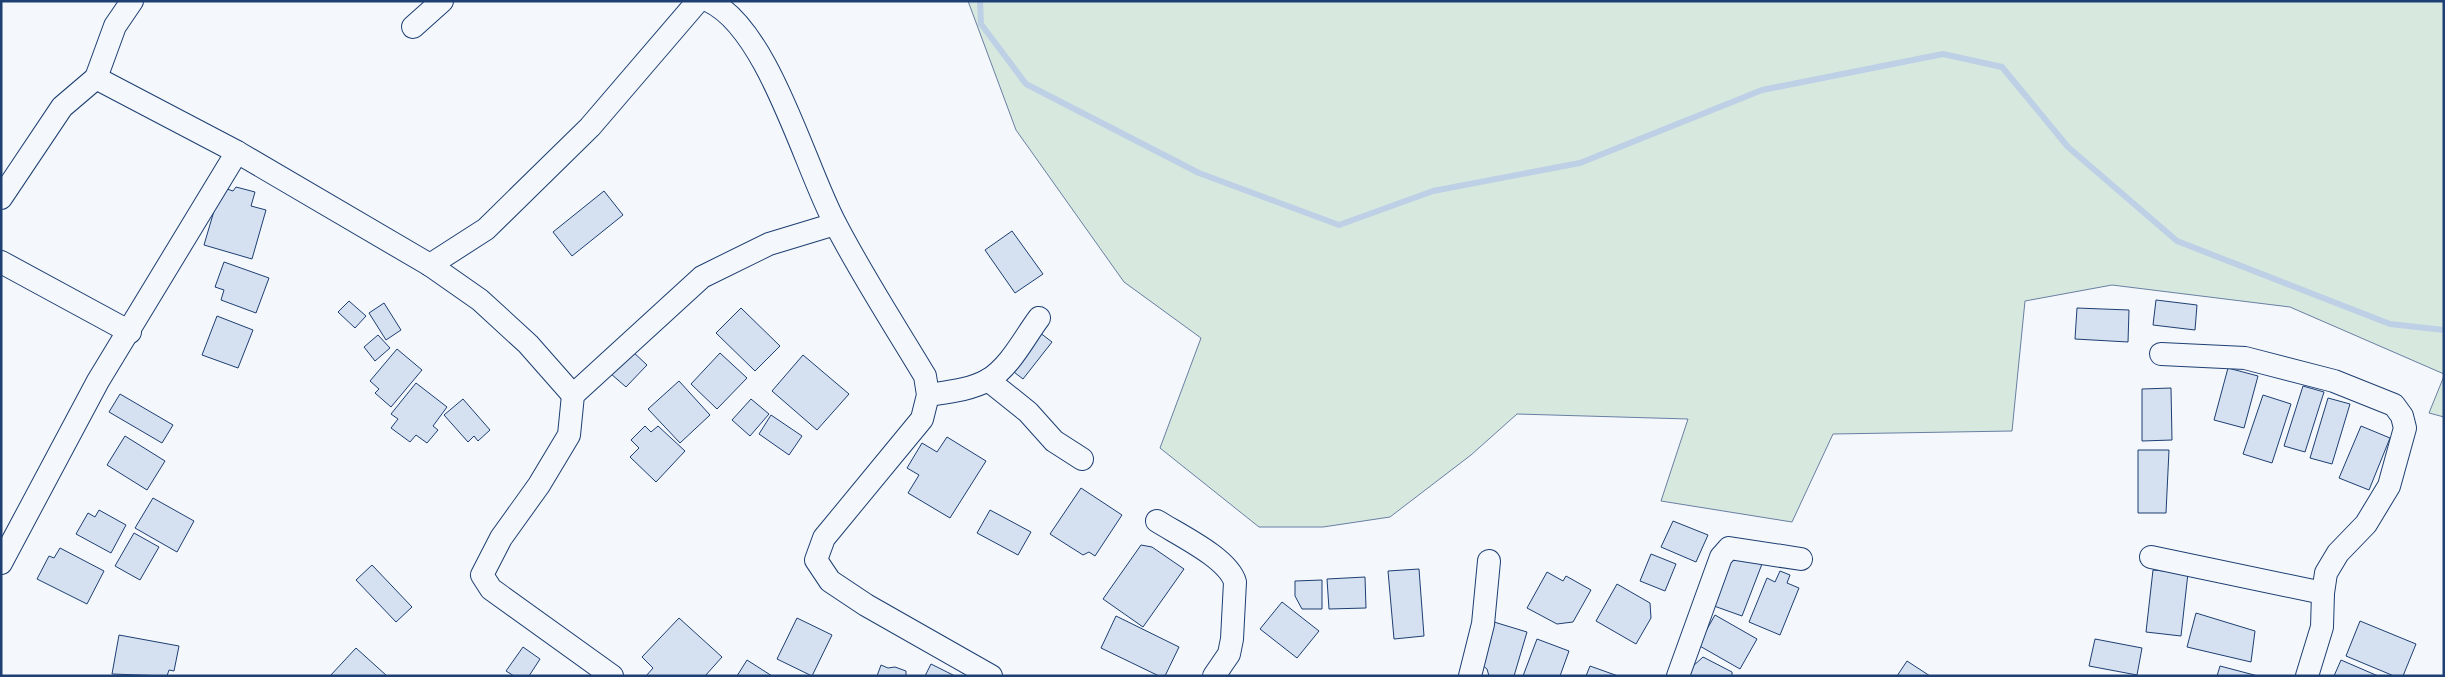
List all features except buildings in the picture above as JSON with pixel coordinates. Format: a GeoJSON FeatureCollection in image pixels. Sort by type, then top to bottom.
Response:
{"type":"FeatureCollection","features":[{"type":"Feature","properties":{"kind":"street"},"geometry":{"type":"LineString","coordinates":[[1,198],[62,107],[96,78],[115,26],[132,1]]}},
{"type":"Feature","properties":{"kind":"street"},"geometry":{"type":"LineString","coordinates":[[414,28],[442,1]]}},
{"type":"Feature","properties":{"kind":"street"},"geometry":{"type":"LineString","coordinates":[[430,265],[486,229],[590,127],[698,1]]}},
{"type":"Feature","properties":{"kind":"street"},"geometry":{"type":"LineString","coordinates":[[709,1],[736,23],[748,37],[792,122],[835,224],[925,376],[928,396],[922,419],[824,538],[816,560],[830,581],[837,586],[866,605],[991,676]]}},
{"type":"Feature","properties":{"kind":"street"},"geometry":{"type":"LineString","coordinates":[[96,78],[237,152],[430,265],[480,300],[528,344],[573,396]]}},
{"type":"Feature","properties":{"kind":"street"},"geometry":{"type":"LineString","coordinates":[[1,563],[98,381],[130,332],[237,152]]}},
{"type":"Feature","properties":{"kind":"street"},"geometry":{"type":"LineString","coordinates":[[612,676],[491,590],[482,575],[501,538],[539,485],[569,435],[573,396],[702,277],[769,244],[835,224]]}},
{"type":"Feature","properties":{"kind":"street"},"geometry":{"type":"LineString","coordinates":[[1,262],[130,332]]}},
{"type":"Feature","properties":{"kind":"street"},"geometry":{"type":"LineString","coordinates":[[928,396],[963,389],[988,380],[1005,366],[1039,318]]}},
{"type":"Feature","properties":{"kind":"street"},"geometry":{"type":"LineString","coordinates":[[2161,354],[2245,358],[2334,381],[2394,405],[2402,416],[2405,428],[2389,486],[2366,524],[2338,553],[2326,573],[2322,627],[2307,676]]}},
{"type":"Feature","properties":{"kind":"street"},"geometry":{"type":"LineString","coordinates":[[988,380],[1028,412],[1054,442],[1082,459]]}},
{"type":"Feature","properties":{"kind":"street"},"geometry":{"type":"LineString","coordinates":[[1157,521],[1223,563],[1233,574],[1235,582],[1232,639],[1229,654],[1214,676]]}},
{"type":"Feature","properties":{"kind":"street"},"geometry":{"type":"LineString","coordinates":[[1678,676],[1721,558],[1729,548],[1802,559]]}},
{"type":"Feature","properties":{"kind":"street"},"geometry":{"type":"LineString","coordinates":[[2151,557],[2323,594]]}},
{"type":"Feature","properties":{"kind":"street"},"geometry":{"type":"LineString","coordinates":[[1470,676],[1483,624],[1488,561]]}},
{"type":"Feature","properties":{"kind":"shaded area"},"geometry":{"type":"Polygon","coordinates":[[[968,1],[2444,1],[2444,374],[2290,307],[2112,285],[2025,301],[2012,431],[1833,434],[1792,522],[1661,501],[1688,419],[1517,414],[1471,455],[1390,517],[1323,527],[1259,527],[1160,448],[1201,338],[1124,282],[1016,130],[968,1]]]}},
{"type":"Feature","properties":{"kind":"shaded area"},"geometry":{"type":"Polygon","coordinates":[[[2444,376],[2444,417],[2429,413],[2444,376]]]}},
{"type":"Feature","properties":{"kind":"waterway"},"geometry":{"type":"LineString","coordinates":[[980,1],[981,24],[1026,84],[1199,173],[1339,225],[1433,191],[1580,163],[1762,90],[1943,54],[2002,67],[2068,147],[2177,241],[2390,324],[2444,330]]}}]}
